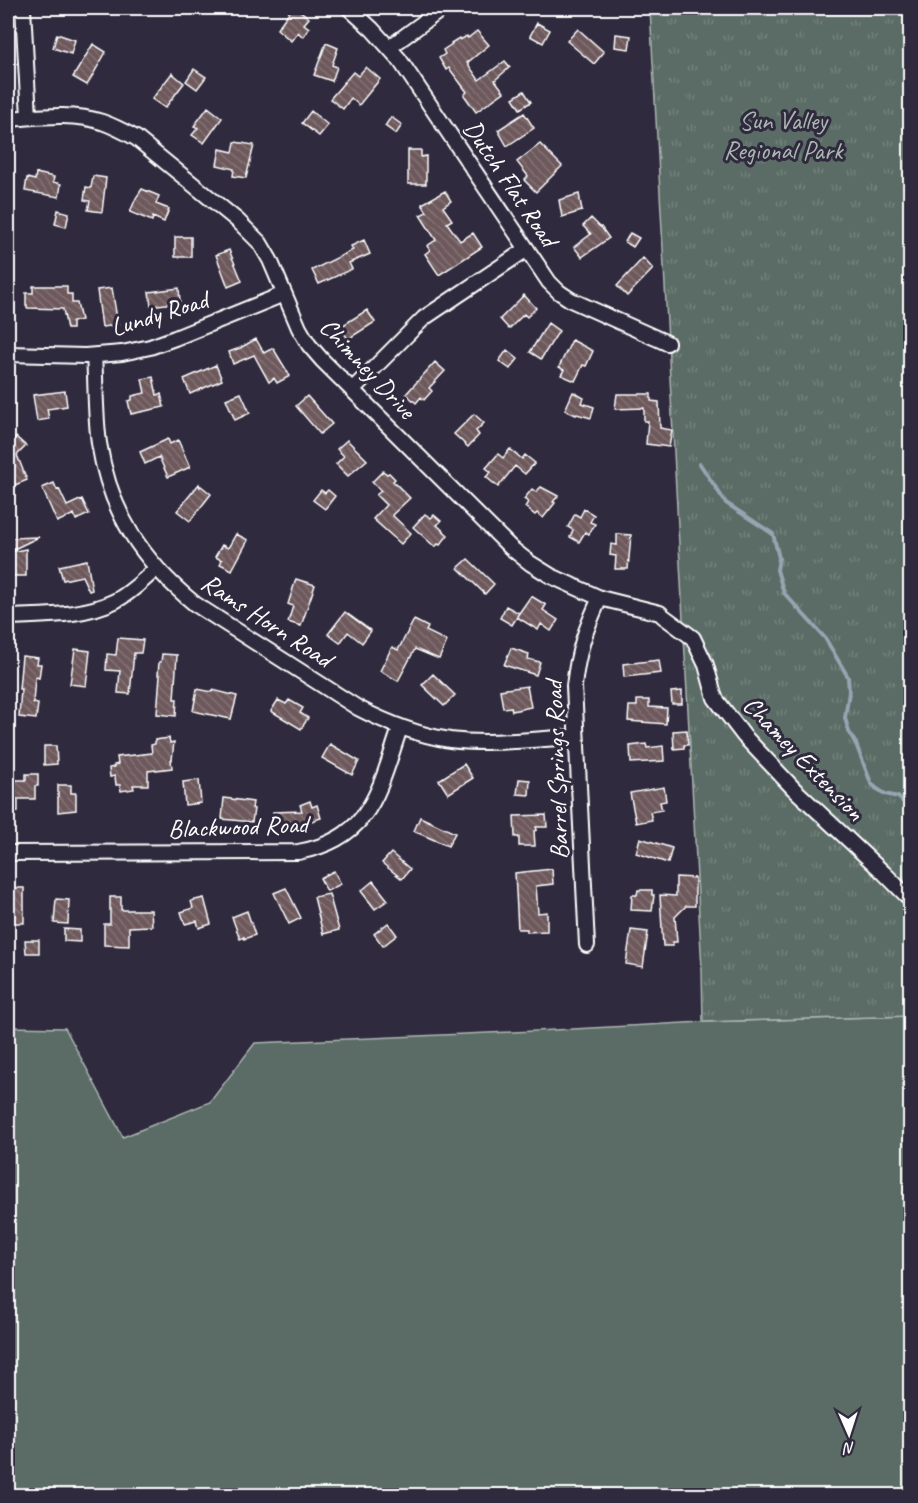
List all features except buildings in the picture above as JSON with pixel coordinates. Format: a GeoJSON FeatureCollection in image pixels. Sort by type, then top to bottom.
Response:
{"type":"FeatureCollection","features":[{"type":"Feature","properties":{"kind":"street"},"geometry":{"type":"LineString","coordinates":[[23,8],[29,117]]}},
{"type":"Feature","properties":{"kind":"street","name":"Dutch Flat Road"},"geometry":{"type":"LineString","coordinates":[[348,8],[390,47],[399,59],[549,282],[571,300],[667,343]]}},
{"type":"Feature","properties":{"kind":"street"},"geometry":{"type":"LineString","coordinates":[[390,47],[443,8]]}},
{"type":"Feature","properties":{"kind":"street","name":"Chimney Drive"},"geometry":{"type":"LineString","coordinates":[[8,119],[80,117],[100,121],[136,138],[248,229],[270,260],[299,328],[309,345],[511,548],[551,576],[600,598],[660,613]]}},
{"type":"Feature","properties":{"kind":"street"},"geometry":{"type":"LineString","coordinates":[[352,390],[424,318],[527,249]]}},
{"type":"Feature","properties":{"kind":"street","name":"Lundy Road"},"geometry":{"type":"LineString","coordinates":[[8,354],[94,356],[150,347],[284,294]]}},
{"type":"Feature","properties":{"kind":"street","name":"Rams Horn Road"},"geometry":{"type":"LineString","coordinates":[[94,356],[99,440],[111,492],[135,540],[156,569],[176,589],[195,604],[358,708],[400,728],[452,740],[480,742],[576,737]]}},
{"type":"Feature","properties":{"kind":"street"},"geometry":{"type":"LineString","coordinates":[[8,616],[69,613],[99,608],[131,591],[156,569]]}},
{"type":"Feature","properties":{"kind":"street","name":"Barrel Springs Road"},"geometry":{"type":"LineString","coordinates":[[587,945],[574,686],[582,640],[600,598]]}},
{"type":"Feature","properties":{"kind":"street","name":"Chamey Extension"},"geometry":{"type":"LineString","coordinates":[[660,613],[693,638],[706,665],[715,698],[744,736],[794,789],[910,899]]}},
{"type":"Feature","properties":{"kind":"street","name":"Blackwood Road"},"geometry":{"type":"LineString","coordinates":[[8,853],[298,852],[314,849],[331,843],[345,834],[369,809],[400,728]]}},
{"type":"Feature","properties":{"kind":"green space","name":"Sun Valley Regional Park"},"geometry":{"type":"Polygon","coordinates":[[[650,8],[910,8],[910,1016],[703,1022],[650,8]]]}},
{"type":"Feature","properties":{"kind":"green space"},"geometry":{"type":"Polygon","coordinates":[[[910,1016],[910,1495],[8,1496],[8,1027],[65,1028],[123,1137],[210,1102],[255,1043],[703,1022],[910,1016]]]}},
{"type":"Feature","properties":{"kind":"waterway"},"geometry":{"type":"LineString","coordinates":[[700,464],[726,503],[773,534],[779,558],[777,570],[784,593],[825,638],[848,677],[849,692],[845,718],[871,783],[885,794],[898,797],[910,808]]}}]}
